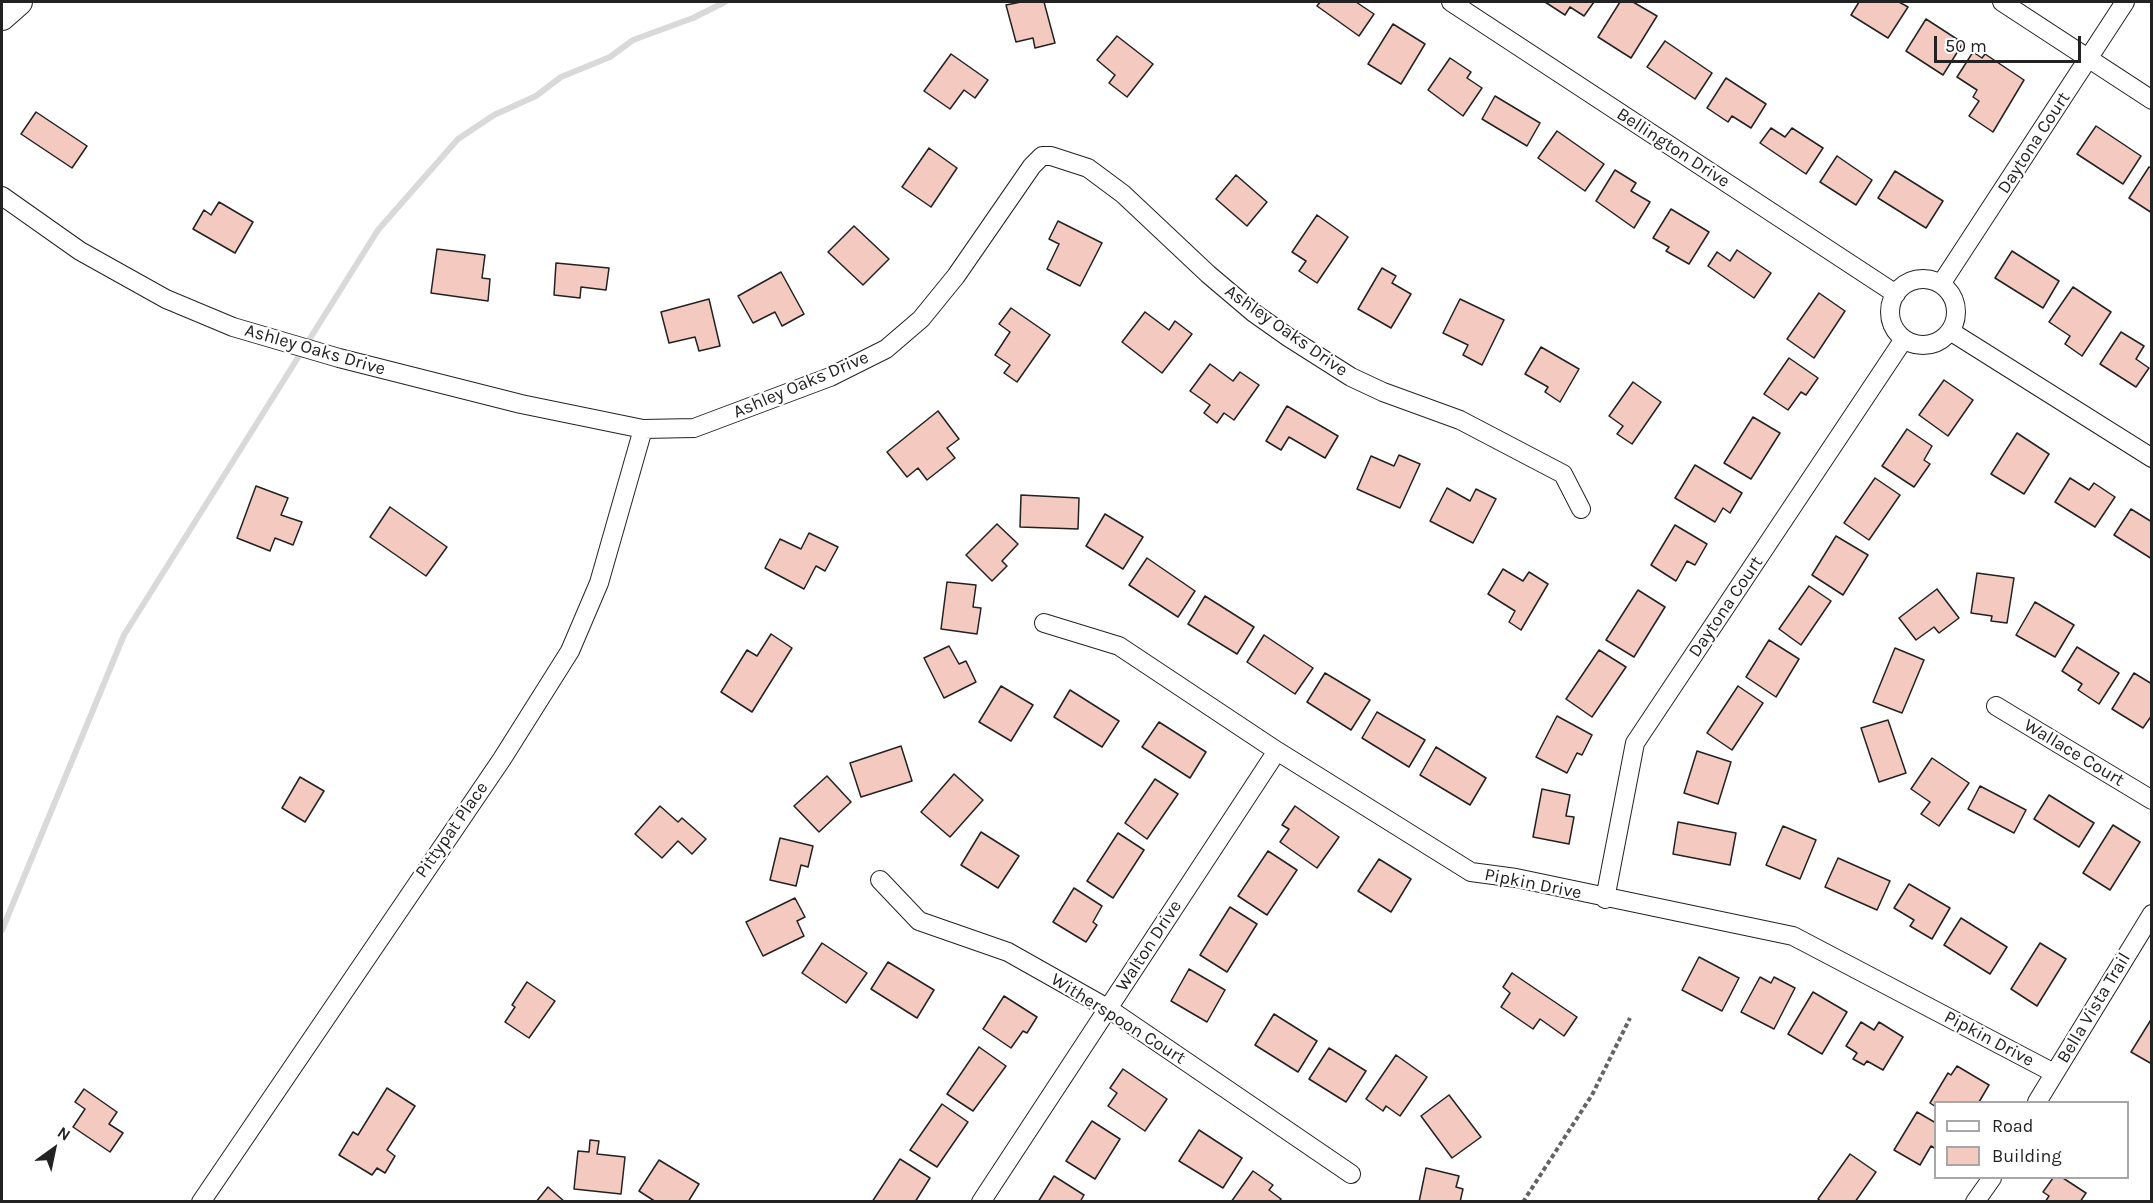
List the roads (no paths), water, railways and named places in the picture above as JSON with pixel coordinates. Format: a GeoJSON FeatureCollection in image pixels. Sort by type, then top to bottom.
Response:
{"type":"FeatureCollection","features":[{"type":"Feature","properties":{"kind":"main road"},"geometry":{"type":"LineString","coordinates":[[2,17],[20,2]]}},
{"type":"Feature","properties":{"kind":"street","name":"Bellington Drive"},"geometry":{"type":"LineString","coordinates":[[1451,2],[1896,294]]}},
{"type":"Feature","properties":{"kind":"street"},"geometry":{"type":"LineString","coordinates":[[2002,2],[2151,100]]}},
{"type":"Feature","properties":{"kind":"street","name":"Daytona Court"},"geometry":{"type":"LineString","coordinates":[[1941,284],[2126,2]]}},
{"type":"Feature","properties":{"kind":"street","name":"Ashley Oaks Drive"},"geometry":{"type":"LineString","coordinates":[[2,196],[80,251],[166,299],[233,327],[339,358],[521,404],[643,429],[694,428],[830,377],[886,348],[921,319],[949,284],[1032,166],[1042,156],[1051,156],[1088,168],[1123,194],[1208,274],[1254,313],[1288,337],[1351,377],[1383,392],[1460,420],[1563,474],[1581,509]]}},
{"type":"Feature","properties":{"kind":"street"},"geometry":{"type":"LineString","coordinates":[[1916,279],[1927,279],[1941,284],[1953,297],[1956,308],[1956,319],[1950,331],[1936,343],[1925,345],[1904,339],[1892,322],[1890,311],[1896,294],[1906,284],[1916,279]]}},
{"type":"Feature","properties":{"kind":"street"},"geometry":{"type":"LineString","coordinates":[[1950,331],[2151,458]]}},
{"type":"Feature","properties":{"kind":"street","name":"Daytona Court"},"geometry":{"type":"LineString","coordinates":[[1605,899],[1635,743],[1904,339]]}},
{"type":"Feature","properties":{"kind":"street","name":"Pittypat Place"},"geometry":{"type":"LineString","coordinates":[[201,1202],[502,759],[570,651],[599,583],[643,429]]}},
{"type":"Feature","properties":{"kind":"street","name":"Pipkin Drive"},"geometry":{"type":"LineString","coordinates":[[1044,623],[1119,646],[1276,750],[1471,872],[1516,878],[1605,899],[1793,936],[2054,1073]]}},
{"type":"Feature","properties":{"kind":"street","name":"Wallace Court"},"geometry":{"type":"LineString","coordinates":[[1996,706],[2151,800]]}},
{"type":"Feature","properties":{"kind":"street","name":"Walton Drive"},"geometry":{"type":"LineString","coordinates":[[981,1202],[1276,750]]}},
{"type":"Feature","properties":{"kind":"street","name":"Witherspoon Court"},"geometry":{"type":"LineString","coordinates":[[880,880],[919,921],[1008,952],[1109,1009],[1351,1174]]}},
{"type":"Feature","properties":{"kind":"street","name":"Bella Vista Trail"},"geometry":{"type":"LineString","coordinates":[[2038,1101],[2151,914]]}},
{"type":"Feature","properties":{"kind":"street"},"geometry":{"type":"LineString","coordinates":[[1975,1202],[1991,1179]]}},
{"type":"Feature","properties":{"kind":"waterway"},"geometry":{"type":"LineString","coordinates":[[2,930],[124,635],[378,230],[458,139],[494,115],[536,96],[561,77],[610,57],[633,40],[693,18],[725,2]]}}]}
